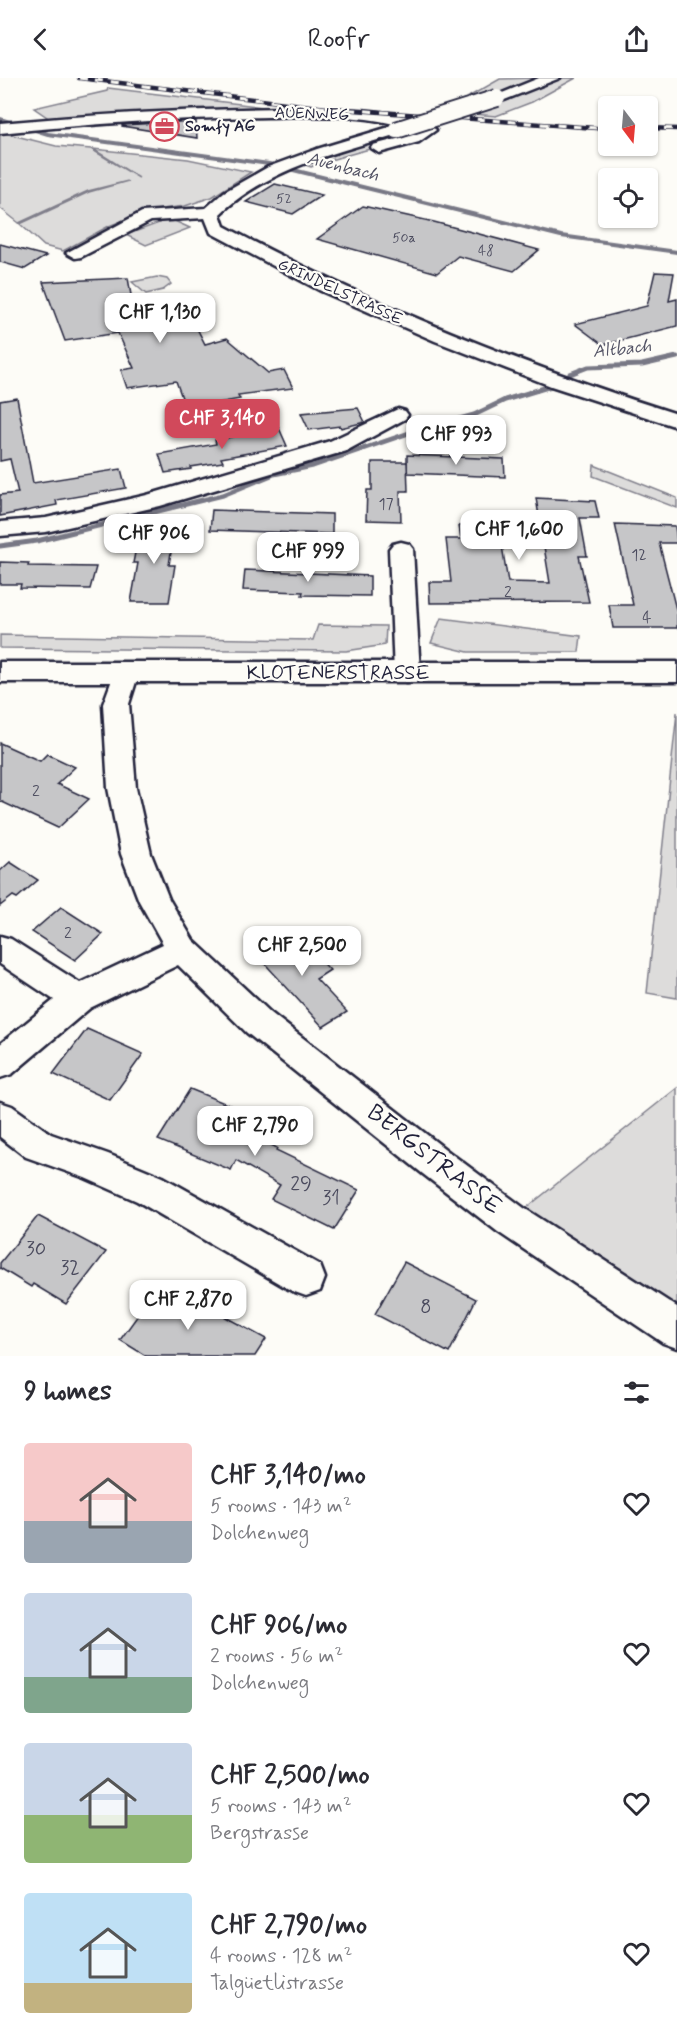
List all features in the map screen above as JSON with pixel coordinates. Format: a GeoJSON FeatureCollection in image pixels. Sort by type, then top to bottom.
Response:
{"type":"FeatureCollection","features":[{"type":"Feature","properties":{"kind":"main road","name":"KLOTENERSTRASSE"},"geometry":{"type":"LineString","coordinates":[[0,672],[407,674],[677,672]]}},
{"type":"Feature","properties":{"kind":"street"},"geometry":{"type":"LineString","coordinates":[[75,254],[148,216],[211,213],[220,203],[284,166],[553,78]]}},
{"type":"Feature","properties":{"kind":"street","name":"AUENWEG"},"geometry":{"type":"LineString","coordinates":[[7,127],[166,115],[311,112],[392,119],[421,124],[428,129],[408,141],[337,159],[316,170],[284,166]]}},
{"type":"Feature","properties":{"kind":"street","name":"GRINDELSTRASSE"},"geometry":{"type":"LineString","coordinates":[[211,213],[217,229],[347,298],[497,358],[677,421]]}},
{"type":"Feature","properties":{"kind":"street"},"geometry":{"type":"LineString","coordinates":[[0,529],[46,525],[152,501],[338,446],[398,415]]}},
{"type":"Feature","properties":{"kind":"street"},"geometry":{"type":"LineString","coordinates":[[401,549],[407,674]]}},
{"type":"Feature","properties":{"kind":"street","name":"BERGSTRASSE"},"geometry":{"type":"LineString","coordinates":[[126,672],[116,704],[122,788],[139,863],[154,901],[182,949],[259,1023],[436,1163],[511,1220],[677,1329]]}},
{"type":"Feature","properties":{"kind":"street"},"geometry":{"type":"LineString","coordinates":[[0,948],[78,999]]}},
{"type":"Feature","properties":{"kind":"street"},"geometry":{"type":"LineString","coordinates":[[0,1064],[78,999],[182,949]]}},
{"type":"Feature","properties":{"kind":"street"},"geometry":{"type":"LineString","coordinates":[[0,1116],[39,1146],[95,1165],[150,1189],[306,1278]]}},
{"type":"Feature","properties":{"kind":"shaded area"},"geometry":{"type":"Polygon","coordinates":[[[536,78],[539,80],[474,101],[470,96],[500,79],[536,78]]]}},
{"type":"Feature","properties":{"kind":"shaded area"},"geometry":{"type":"Polygon","coordinates":[[[563,78],[576,78],[532,102],[496,116],[460,113],[563,78]]]}},
{"type":"Feature","properties":{"kind":"shaded area"},"geometry":{"type":"Polygon","coordinates":[[[108,88],[297,111],[50,119],[34,108],[107,91],[108,88]]]}},
{"type":"Feature","properties":{"kind":"shaded area"},"geometry":{"type":"Polygon","coordinates":[[[413,129],[416,135],[403,140],[311,167],[303,164],[413,129]]]}},
{"type":"Feature","properties":{"kind":"shaded area"},"geometry":{"type":"Polygon","coordinates":[[[0,132],[56,146],[91,149],[139,178],[93,149],[188,159],[251,172],[212,197],[185,206],[147,211],[109,226],[63,251],[44,246],[20,224],[89,192],[128,181],[88,191],[19,223],[0,208],[0,132]]]}},
{"type":"Feature","properties":{"kind":"shaded area"},"geometry":{"type":"Polygon","coordinates":[[[170,219],[190,228],[146,245],[126,235],[170,219]]]}},
{"type":"Feature","properties":{"kind":"shaded area"},"geometry":{"type":"Polygon","coordinates":[[[157,277],[167,279],[171,284],[163,290],[146,294],[132,282],[157,277]]]}},
{"type":"Feature","properties":{"kind":"shaded area"},"geometry":{"type":"Polygon","coordinates":[[[594,465],[677,498],[677,508],[593,476],[594,465]]]}},
{"type":"Feature","properties":{"kind":"shaded area"},"geometry":{"type":"Polygon","coordinates":[[[441,618],[581,636],[579,652],[468,652],[431,643],[441,618]]]}},
{"type":"Feature","properties":{"kind":"shaded area"},"geometry":{"type":"Polygon","coordinates":[[[318,625],[386,626],[385,645],[346,651],[0,648],[0,635],[313,640],[318,625]]]}},
{"type":"Feature","properties":{"kind":"shaded area"},"geometry":{"type":"Polygon","coordinates":[[[677,712],[677,998],[647,993],[677,712]]]}},
{"type":"Feature","properties":{"kind":"shaded area"},"geometry":{"type":"Polygon","coordinates":[[[677,1088],[677,1329],[525,1209],[677,1088]]]}},
{"type":"Feature","properties":{"kind":"building"},"geometry":{"type":"Polygon","coordinates":[[[196,121],[197,138],[122,126],[122,125],[196,121]]]}},
{"type":"Feature","properties":{"kind":"building"},"geometry":{"type":"Polygon","coordinates":[[[275,184],[322,195],[293,214],[246,202],[275,184]]]}},
{"type":"Feature","properties":{"kind":"building"},"geometry":{"type":"Polygon","coordinates":[[[363,206],[539,250],[514,271],[458,256],[437,273],[317,239],[363,206]]]}},
{"type":"Feature","properties":{"kind":"building"},"geometry":{"type":"Polygon","coordinates":[[[0,244],[46,256],[25,269],[0,262],[0,244]]]}},
{"type":"Feature","properties":{"kind":"building"},"geometry":{"type":"Polygon","coordinates":[[[655,272],[674,273],[669,301],[677,299],[677,326],[603,345],[575,324],[647,306],[655,272]]]}},
{"type":"Feature","properties":{"kind":"building"},"geometry":{"type":"Polygon","coordinates":[[[128,278],[134,312],[142,310],[144,314],[186,307],[205,344],[227,338],[268,373],[284,370],[293,388],[238,395],[240,399],[186,409],[176,381],[127,388],[121,370],[134,368],[118,333],[65,341],[43,282],[128,278]]]}},
{"type":"Feature","properties":{"kind":"building"},"geometry":{"type":"Polygon","coordinates":[[[17,398],[33,483],[121,469],[126,488],[56,500],[57,505],[0,516],[0,495],[18,493],[10,459],[0,461],[0,401],[17,398]]]}},
{"type":"Feature","properties":{"kind":"building"},"geometry":{"type":"Polygon","coordinates":[[[358,408],[365,422],[341,428],[340,426],[309,430],[301,413],[358,408]]]}},
{"type":"Feature","properties":{"kind":"building"},"geometry":{"type":"Polygon","coordinates":[[[279,428],[287,446],[221,458],[223,462],[191,467],[191,469],[165,473],[159,454],[216,444],[215,440],[279,428]]]}},
{"type":"Feature","properties":{"kind":"building"},"geometry":{"type":"Polygon","coordinates":[[[407,455],[504,459],[505,477],[407,473],[407,455]]]}},
{"type":"Feature","properties":{"kind":"building"},"geometry":{"type":"Polygon","coordinates":[[[372,462],[407,462],[408,491],[400,491],[401,521],[366,520],[367,490],[372,490],[372,462]]]}},
{"type":"Feature","properties":{"kind":"building"},"geometry":{"type":"Polygon","coordinates":[[[536,498],[595,501],[599,518],[580,518],[587,556],[579,556],[589,602],[430,603],[429,582],[451,582],[446,539],[461,539],[459,526],[495,525],[499,546],[502,546],[508,582],[550,583],[536,498]]]}},
{"type":"Feature","properties":{"kind":"building"},"geometry":{"type":"Polygon","coordinates":[[[212,510],[332,514],[332,534],[210,530],[212,510]]]}},
{"type":"Feature","properties":{"kind":"building"},"geometry":{"type":"Polygon","coordinates":[[[615,524],[675,526],[677,543],[659,543],[677,613],[677,628],[613,628],[609,605],[633,605],[615,524]]]}},
{"type":"Feature","properties":{"kind":"building"},"geometry":{"type":"Polygon","coordinates":[[[140,527],[175,527],[169,565],[175,565],[169,602],[131,602],[138,563],[133,563],[140,527]]]}},
{"type":"Feature","properties":{"kind":"building"},"geometry":{"type":"Polygon","coordinates":[[[0,562],[29,563],[28,566],[96,567],[90,589],[20,588],[21,584],[0,584],[0,562]]]}},
{"type":"Feature","properties":{"kind":"building"},"geometry":{"type":"Polygon","coordinates":[[[245,570],[370,576],[370,596],[302,595],[303,592],[243,590],[245,570]]]}},
{"type":"Feature","properties":{"kind":"building"},"geometry":{"type":"Polygon","coordinates":[[[0,743],[40,761],[47,754],[75,767],[57,784],[89,799],[58,828],[0,801],[0,743]]]}},
{"type":"Feature","properties":{"kind":"building"},"geometry":{"type":"Polygon","coordinates":[[[10,862],[38,880],[17,898],[13,896],[0,906],[0,871],[10,862]]]}},
{"type":"Feature","properties":{"kind":"building"},"geometry":{"type":"Polygon","coordinates":[[[61,907],[103,934],[75,960],[32,932],[61,907]]]}},
{"type":"Feature","properties":{"kind":"building"},"geometry":{"type":"Polygon","coordinates":[[[294,932],[330,970],[316,979],[347,1012],[323,1027],[256,954],[294,932]]]}},
{"type":"Feature","properties":{"kind":"building"},"geometry":{"type":"Polygon","coordinates":[[[87,1029],[143,1054],[110,1100],[53,1074],[87,1029]]]}},
{"type":"Feature","properties":{"kind":"building"},"geometry":{"type":"Polygon","coordinates":[[[190,1089],[261,1118],[251,1134],[277,1148],[276,1150],[359,1190],[334,1230],[271,1199],[280,1185],[236,1160],[231,1170],[158,1140],[190,1089]]]}},
{"type":"Feature","properties":{"kind":"building"},"geometry":{"type":"Polygon","coordinates":[[[38,1216],[106,1252],[66,1304],[33,1284],[31,1287],[0,1268],[0,1263],[38,1216]]]}},
{"type":"Feature","properties":{"kind":"building"},"geometry":{"type":"Polygon","coordinates":[[[404,1262],[476,1299],[449,1353],[375,1314],[404,1262]]]}},
{"type":"Feature","properties":{"kind":"building"},"geometry":{"type":"Polygon","coordinates":[[[159,1286],[195,1307],[198,1302],[266,1339],[255,1356],[146,1356],[120,1340],[159,1286]]]}},
{"type":"Feature","properties":{"kind":"waterway","name":"Auenbach"},"geometry":{"type":"LineString","coordinates":[[0,119],[48,134],[269,164],[561,236],[677,252]]}},
{"type":"Feature","properties":{"kind":"waterway","name":"Altbach"},"geometry":{"type":"LineString","coordinates":[[570,374],[588,367],[642,365],[677,357]]}},
{"type":"Feature","properties":{"kind":"waterway","name":"Altbach"},"geometry":{"type":"LineString","coordinates":[[0,546],[37,541],[223,495],[274,474],[313,466],[412,432],[474,415],[505,400],[551,386]]}},
{"type":"Feature","properties":{"kind":"railway"},"geometry":{"type":"LineString","coordinates":[[79,78],[327,108],[598,128]]}},
{"type":"Feature","properties":{"kind":"railway"},"geometry":{"type":"LineString","coordinates":[[658,128],[677,129]]}},
{"type":"Feature","properties":{"kind":"place","name":"Somfy AG"},"geometry":{"type":"Point","coordinates":[164,126]}}]}
